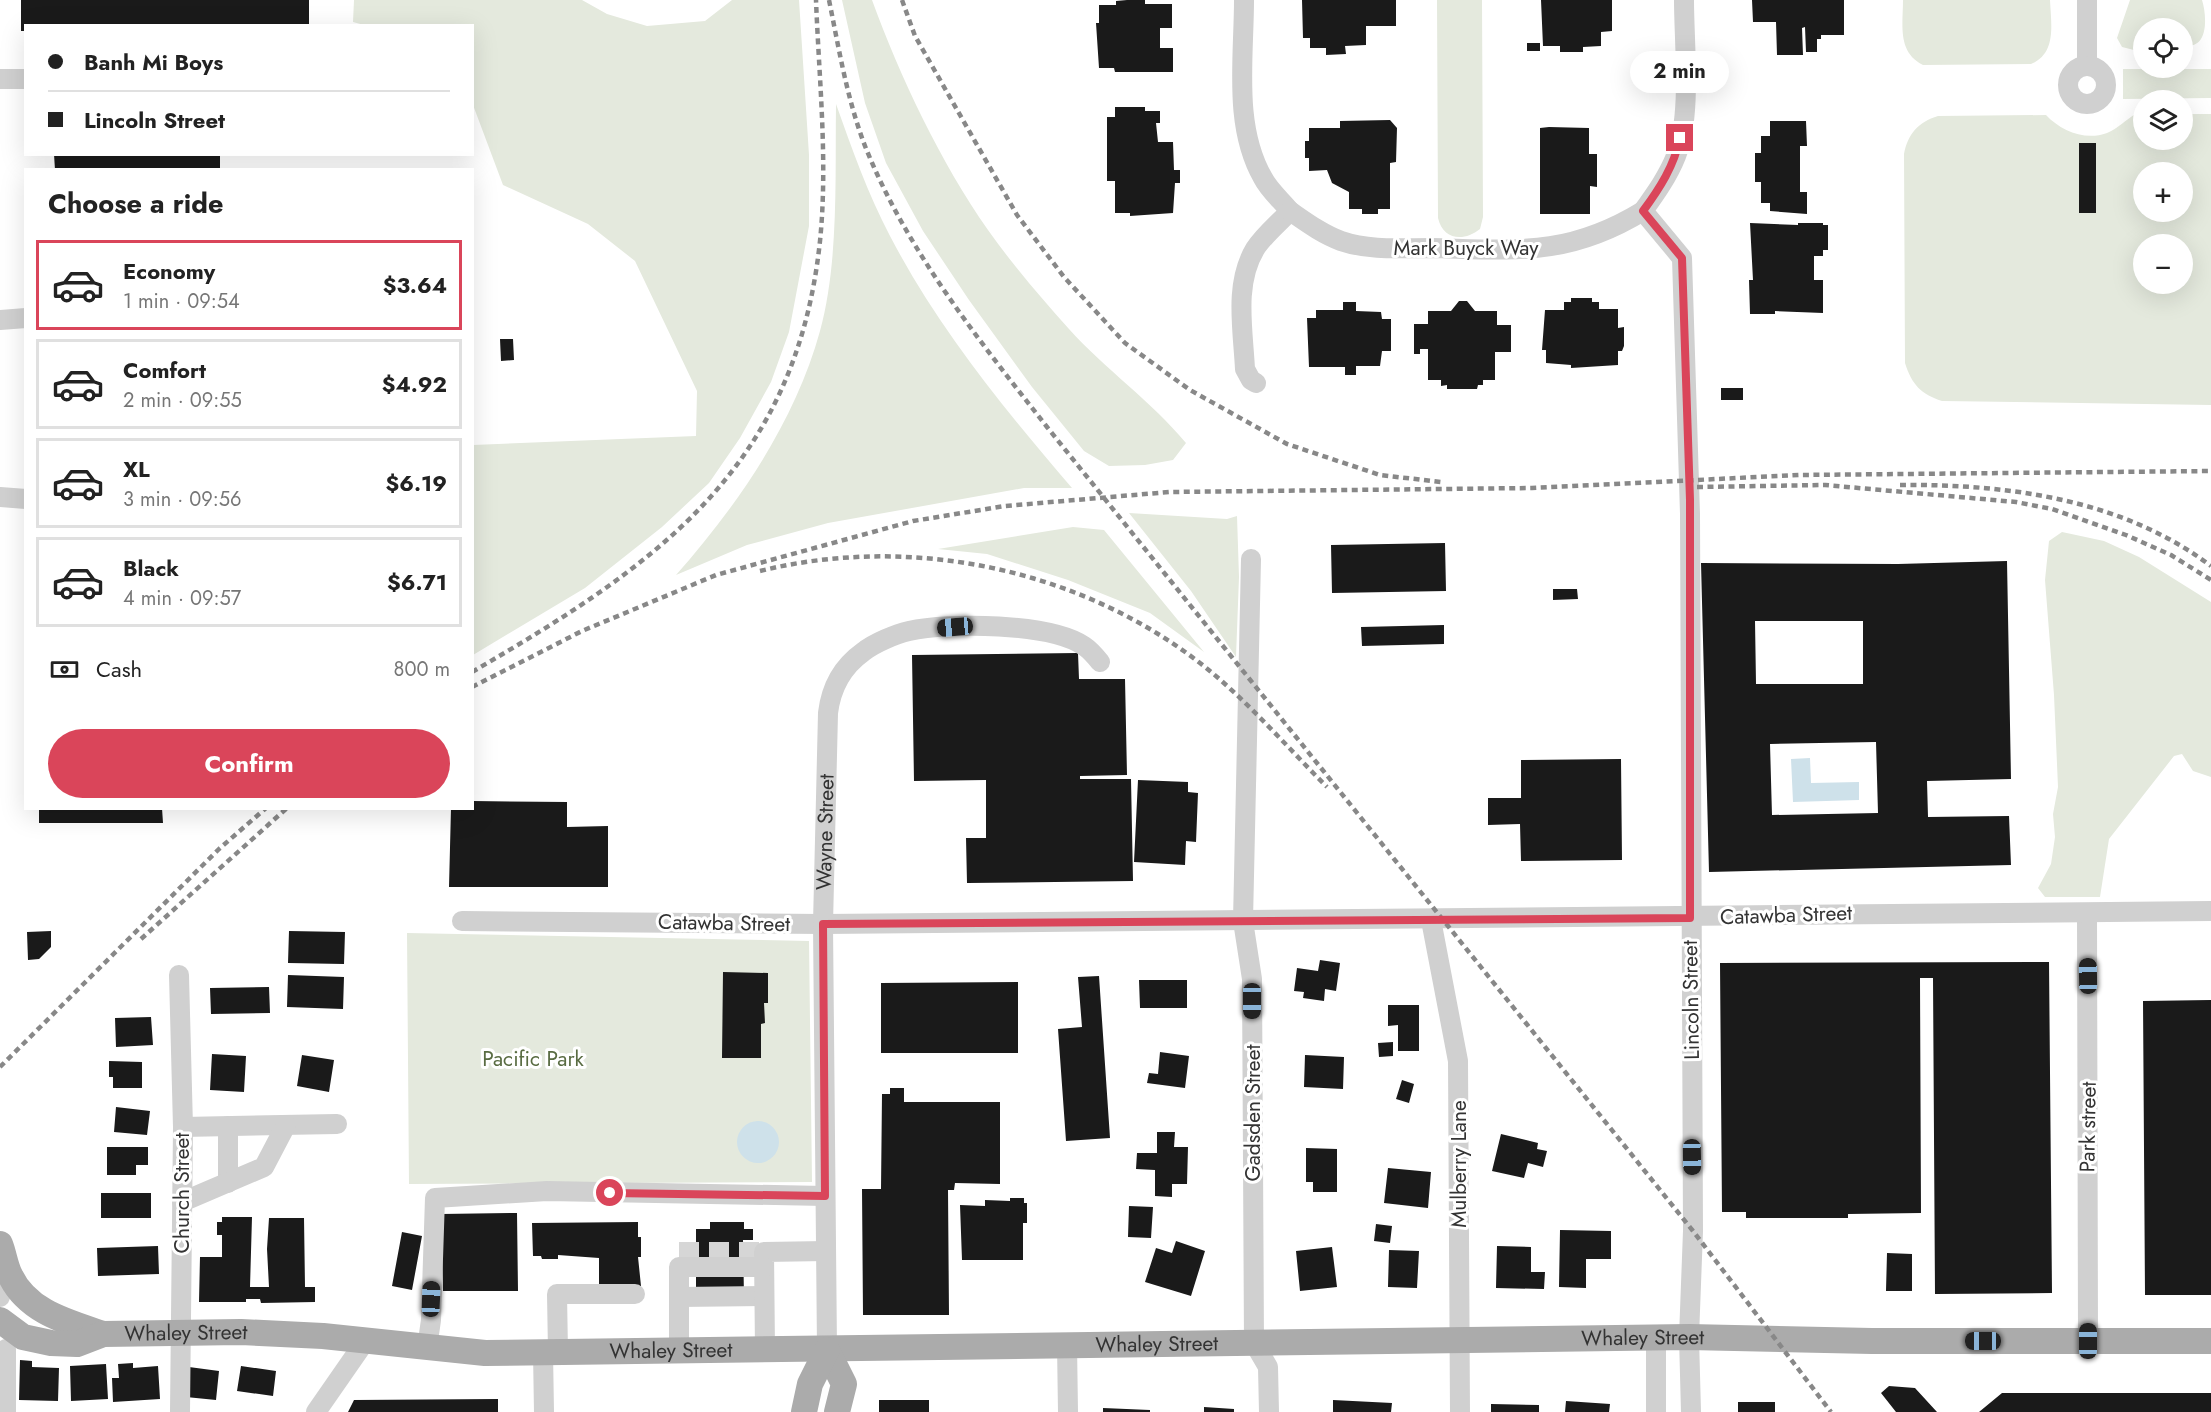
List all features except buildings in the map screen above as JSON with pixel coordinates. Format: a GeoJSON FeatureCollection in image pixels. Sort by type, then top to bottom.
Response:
{"type":"FeatureCollection","features":[{"type":"Feature","properties":{"kind":"main road","name":"Whaley Street"},"geometry":{"type":"LineString","coordinates":[[4,1256],[21,1292],[33,1304],[66,1322],[102,1334],[282,1333],[427,1348],[551,1352],[827,1350],[1067,1344],[1254,1344],[1689,1337],[2211,1341]]}},
{"type":"Feature","properties":{"kind":"main road","name":"Whaley Street"},"geometry":{"type":"LineString","coordinates":[[0,1320],[23,1337],[51,1343],[77,1344],[102,1334]]}},
{"type":"Feature","properties":{"kind":"main road","name":"Wayne Street"},"geometry":{"type":"LineString","coordinates":[[804,1412],[810,1384],[827,1350]]}},
{"type":"Feature","properties":{"kind":"main road","name":"Wayne Street"},"geometry":{"type":"LineString","coordinates":[[827,1350],[844,1384],[837,1412]]}},
{"type":"Feature","properties":{"kind":"street"},"geometry":{"type":"LineString","coordinates":[[1244,0],[1244,122],[1251,153],[1264,180],[1290,211],[1257,247],[1244,274],[1242,287],[1245,369],[1251,380],[1256,383]]}},
{"type":"Feature","properties":{"kind":"street"},"geometry":{"type":"LineString","coordinates":[[1643,211],[1662,185],[1677,154],[1684,122],[1684,0]]}},
{"type":"Feature","properties":{"kind":"street"},"geometry":{"type":"LineString","coordinates":[[2087,0],[2087,65]]}},
{"type":"Feature","properties":{"kind":"street"},"geometry":{"type":"LineString","coordinates":[[0,79],[24,79]]}},
{"type":"Feature","properties":{"kind":"street","name":"Mark Buyck Way"},"geometry":{"type":"LineString","coordinates":[[1290,211],[1317,230],[1341,241],[1363,246],[1494,250],[1549,249],[1617,227],[1643,211]]}},
{"type":"Feature","properties":{"kind":"street","name":"Lincoln Street"},"geometry":{"type":"LineString","coordinates":[[1643,211],[1682,258],[1690,514],[1693,1231],[1689,1337],[1691,1412]]}},
{"type":"Feature","properties":{"kind":"street"},"geometry":{"type":"LineString","coordinates":[[0,320],[24,318]]}},
{"type":"Feature","properties":{"kind":"street"},"geometry":{"type":"LineString","coordinates":[[0,497],[24,500]]}},
{"type":"Feature","properties":{"kind":"street","name":"Gadsden Street"},"geometry":{"type":"LineString","coordinates":[[1251,559],[1243,921],[1252,979],[1254,1344],[1268,1367],[1269,1412]]}},
{"type":"Feature","properties":{"kind":"street","name":"Wayne Street"},"geometry":{"type":"LineString","coordinates":[[827,1350],[823,924],[828,713],[831,692],[851,663],[864,651],[908,631],[955,627],[1024,628],[1061,636],[1085,646],[1101,662]]}},
{"type":"Feature","properties":{"kind":"street","name":"Catawba Street"},"geometry":{"type":"LineString","coordinates":[[462,921],[823,924],[1690,918],[1865,912],[2211,911]]}},
{"type":"Feature","properties":{"kind":"street","name":"Park street"},"geometry":{"type":"LineString","coordinates":[[2087,913],[2088,1341]]}},
{"type":"Feature","properties":{"kind":"street","name":"Mulberry Lane"},"geometry":{"type":"LineString","coordinates":[[1431,920],[1458,1061],[1460,1412]]}},
{"type":"Feature","properties":{"kind":"street","name":"Church Street"},"geometry":{"type":"LineString","coordinates":[[179,975],[183,1127],[180,1412]]}},
{"type":"Feature","properties":{"kind":"street"},"geometry":{"type":"LineString","coordinates":[[183,1127],[337,1124]]}},
{"type":"Feature","properties":{"kind":"street"},"geometry":{"type":"LineString","coordinates":[[182,1202],[264,1167],[286,1125]]}},
{"type":"Feature","properties":{"kind":"street"},"geometry":{"type":"LineString","coordinates":[[228,1126],[228,1183]]}},
{"type":"Feature","properties":{"kind":"street"},"geometry":{"type":"LineString","coordinates":[[427,1348],[431,1320],[435,1198],[547,1191],[825,1196]]}},
{"type":"Feature","properties":{"kind":"street"},"geometry":{"type":"LineString","coordinates":[[765,1350],[764,1252],[826,1251]]}},
{"type":"Feature","properties":{"kind":"street","name":"Whaley Street"},"geometry":{"type":"LineString","coordinates":[[0,1297],[4,1256]]}},
{"type":"Feature","properties":{"kind":"street"},"geometry":{"type":"LineString","coordinates":[[680,1351],[679,1260],[764,1267]]}},
{"type":"Feature","properties":{"kind":"street"},"geometry":{"type":"LineString","coordinates":[[544,1412],[557,1294],[636,1294]]}},
{"type":"Feature","properties":{"kind":"street"},"geometry":{"type":"LineString","coordinates":[[679,1297],[764,1296]]}},
{"type":"Feature","properties":{"kind":"street"},"geometry":{"type":"LineString","coordinates":[[1656,1338],[1656,1412]]}},
{"type":"Feature","properties":{"kind":"street"},"geometry":{"type":"LineString","coordinates":[[316,1412],[366,1340]]}},
{"type":"Feature","properties":{"kind":"street","name":"Whaley Street"},"geometry":{"type":"LineString","coordinates":[[3,1349],[51,1343]]}},
{"type":"Feature","properties":{"kind":"street"},"geometry":{"type":"LineString","coordinates":[[1067,1344],[1068,1412]]}},
{"type":"Feature","properties":{"kind":"street"},"geometry":{"type":"LineString","coordinates":[[3,1349],[6,1412]]}},
{"type":"Feature","properties":{"kind":"green space"},"geometry":{"type":"Polygon","coordinates":[[[354,0],[582,0],[607,14],[647,26],[705,21],[732,0],[799,0],[809,155],[809,226],[789,332],[771,382],[740,438],[709,483],[662,527],[585,588],[474,654],[474,445],[696,436],[697,391],[635,261],[588,224],[503,185],[474,108],[474,24],[360,24],[353,22],[354,0]]]}},
{"type":"Feature","properties":{"kind":"green space"},"geometry":{"type":"Polygon","coordinates":[[[842,0],[872,0],[895,59],[923,119],[954,177],[988,230],[1037,293],[1069,329],[1158,413],[1186,443],[1173,460],[1145,465],[1109,466],[1084,451],[1032,387],[969,300],[923,231],[886,163],[865,103],[842,0]]]}},
{"type":"Feature","properties":{"kind":"green space"},"geometry":{"type":"Polygon","coordinates":[[[1437,0],[1482,0],[1483,217],[1480,229],[1461,237],[1449,235],[1444,231],[1438,218],[1437,0]]]}},
{"type":"Feature","properties":{"kind":"green space"},"geometry":{"type":"Polygon","coordinates":[[[1903,0],[2050,0],[2051,37],[2049,45],[2045,53],[2031,64],[1923,65],[1915,60],[1905,45],[1902,28],[1903,0]]]}},
{"type":"Feature","properties":{"kind":"green space"},"geometry":{"type":"Polygon","coordinates":[[[2130,0],[2202,0],[2205,23],[2202,38],[2198,43],[2193,44],[2193,18],[2133,18],[2133,50],[2122,47],[2117,38],[2130,0]]]}},
{"type":"Feature","properties":{"kind":"green space"},"geometry":{"type":"Polygon","coordinates":[[[2123,69],[2133,69],[2133,78],[2193,78],[2193,69],[2211,69],[2211,98],[2193,98],[2193,90],[2133,90],[2133,99],[2123,99],[2123,69]]]}},
{"type":"Feature","properties":{"kind":"green space"},"geometry":{"type":"Polygon","coordinates":[[[836,104],[882,220],[929,303],[997,398],[1072,488],[1024,488],[828,523],[747,545],[676,575],[721,520],[762,461],[796,398],[809,365],[826,304],[833,248],[836,104]]]}},
{"type":"Feature","properties":{"kind":"green space"},"geometry":{"type":"Polygon","coordinates":[[[2193,114],[2211,114],[2211,405],[1942,401],[1923,392],[1914,383],[1905,363],[1904,154],[1911,135],[1920,125],[1938,116],[2046,115],[2066,130],[2090,136],[2107,133],[2133,116],[2133,150],[2193,150],[2193,114]]]}},
{"type":"Feature","properties":{"kind":"green space"},"geometry":{"type":"Polygon","coordinates":[[[1129,513],[1227,519],[1237,516],[1239,577],[1236,657],[1191,591],[1129,513]]]}},
{"type":"Feature","properties":{"kind":"green space"},"geometry":{"type":"Polygon","coordinates":[[[1073,527],[1104,530],[1204,652],[1150,613],[1068,580],[987,554],[938,549],[1073,527]]]}},
{"type":"Feature","properties":{"kind":"green space"},"geometry":{"type":"Polygon","coordinates":[[[2062,532],[2104,541],[2139,557],[2211,602],[2211,777],[2193,771],[2182,754],[2174,756],[2109,839],[2100,897],[2045,897],[2038,888],[2051,864],[2055,837],[2053,814],[2058,787],[2045,580],[2049,541],[2062,532]]]}},
{"type":"Feature","properties":{"kind":"green space","name":"Pacific Park"},"geometry":{"type":"Polygon","coordinates":[[[407,933],[809,941],[812,1182],[409,1184],[407,933]]]}},
{"type":"Feature","properties":{"kind":"shaded area"},"geometry":{"type":"Polygon","coordinates":[[[1810,758],[1811,783],[1859,782],[1859,800],[1793,802],[1791,759],[1810,758]]]}},
{"type":"Feature","properties":{"kind":"shaded area"},"geometry":{"type":"Polygon","coordinates":[[[758,1121],[766,1122],[773,1127],[778,1134],[778,1150],[773,1157],[766,1162],[758,1163],[750,1162],[743,1157],[738,1150],[737,1142],[738,1134],[743,1127],[750,1122],[758,1121]]]}},
{"type":"Feature","properties":{"kind":"tunnel"},"geometry":{"type":"LineString","coordinates":[[679,1252],[764,1252]]}},
{"type":"Feature","properties":{"kind":"railway"},"geometry":{"type":"LineString","coordinates":[[474,671],[601,592],[657,549],[706,502],[748,449],[781,389],[806,321],[820,241],[823,151],[816,0]]}},
{"type":"Feature","properties":{"kind":"railway"},"geometry":{"type":"LineString","coordinates":[[829,0],[848,92],[865,146],[901,222],[970,327],[1047,427],[1693,1231],[1831,1412]]}},
{"type":"Feature","properties":{"kind":"railway"},"geometry":{"type":"LineString","coordinates":[[902,0],[915,36],[1017,215],[1064,277],[1125,343],[1190,390],[1287,444],[1380,475],[1441,482]]}},
{"type":"Feature","properties":{"kind":"railway"},"geometry":{"type":"LineString","coordinates":[[474,686],[582,631],[716,575],[913,521],[1005,506],[1169,492],[1532,488],[1799,475],[2211,471]]}},
{"type":"Feature","properties":{"kind":"railway"},"geometry":{"type":"LineString","coordinates":[[1697,487],[1825,485],[2016,502],[2052,509],[2126,535],[2171,555],[2211,580]]}},
{"type":"Feature","properties":{"kind":"railway"},"geometry":{"type":"LineString","coordinates":[[1900,485],[1982,488],[2063,500],[2140,525],[2177,543],[2211,566]]}},
{"type":"Feature","properties":{"kind":"railway"},"geometry":{"type":"LineString","coordinates":[[760,571],[817,560],[875,556],[933,559],[990,568],[1046,582],[1100,603],[1152,630],[1200,663],[1250,707],[1327,787]]}},
{"type":"Feature","properties":{"kind":"railway"},"geometry":{"type":"LineString","coordinates":[[0,1067],[219,849],[264,810]]}},
{"type":"Feature","properties":{"kind":"railway"},"geometry":{"type":"LineString","coordinates":[[141,939],[285,810]]}},
{"type":"Feature","properties":{"kind":"route"},"geometry":{"type":"LineString","coordinates":[[610,1193],[825,1196],[823,924],[1690,918],[1690,500],[1682,258],[1643,211],[1662,185],[1677,154],[1680,138]]}}]}
